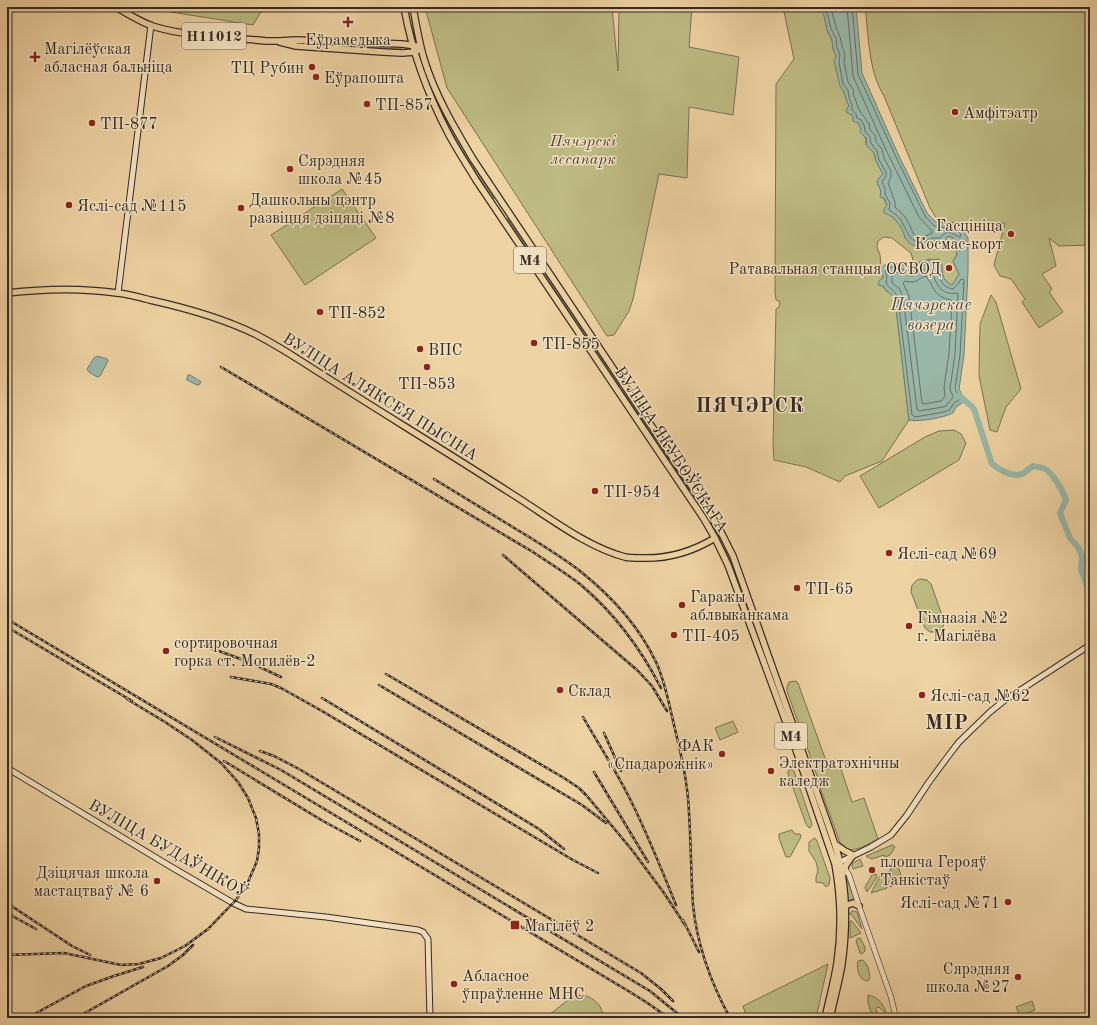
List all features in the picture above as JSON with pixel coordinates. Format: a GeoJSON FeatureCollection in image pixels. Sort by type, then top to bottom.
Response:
{"type":"FeatureCollection","features":[{"type":"Feature","properties":{"kind":"main road","name":"Н11012"},"geometry":{"type":"LineString","coordinates":[[116,7],[141,21],[180,33],[279,41],[296,40],[414,46],[422,48]]}},
{"type":"Feature","properties":{"kind":"main road","name":"М4"},"geometry":{"type":"LineString","coordinates":[[404,7],[407,24],[414,46]]}},
{"type":"Feature","properties":{"kind":"main road","name":"М4"},"geometry":{"type":"LineString","coordinates":[[413,7],[422,48]]}},
{"type":"Feature","properties":{"kind":"main road"},"geometry":{"type":"LineString","coordinates":[[118,293],[151,25]]}},
{"type":"Feature","properties":{"kind":"main road","name":"Н11012"},"geometry":{"type":"LineString","coordinates":[[279,41],[296,46],[402,53],[415,52],[422,48]]}},
{"type":"Feature","properties":{"kind":"main road","name":"ВУЛІЦА ЯКУБОЎСКАГА"},"geometry":{"type":"LineString","coordinates":[[414,46],[428,89],[437,110],[466,163],[704,519],[728,565],[842,875],[844,945],[842,964],[830,1018]]}},
{"type":"Feature","properties":{"kind":"main road","name":"ВУЛІЦА ЯКУБОЎСКАГА"},"geometry":{"type":"LineString","coordinates":[[422,48],[436,91],[473,159],[697,494],[722,534],[733,556],[834,844],[837,863],[837,877],[843,907],[837,965],[825,1018]]}},
{"type":"Feature","properties":{"kind":"main road","name":"ВУЛІЦА АЛЯКСЕЯ ПЫСІНА"},"geometry":{"type":"LineString","coordinates":[[7,293],[38,290],[76,290],[118,293],[176,306],[210,316],[256,335],[302,362],[566,529],[613,553],[627,557],[663,558],[699,547],[722,534]]}},
{"type":"Feature","properties":{"kind":"main road"},"geometry":{"type":"LineString","coordinates":[[837,863],[871,847],[891,835],[959,742],[990,712],[1005,700],[1090,645]]}},
{"type":"Feature","properties":{"kind":"main road","name":"ВУЛІЦА БУДАЎНІКОЎ"},"geometry":{"type":"LineString","coordinates":[[7,768],[168,865],[246,909],[326,917],[418,930],[423,932],[428,939],[430,1018]]}},
{"type":"Feature","properties":{"kind":"main road"},"geometry":{"type":"LineString","coordinates":[[834,844],[853,855]]}},
{"type":"Feature","properties":{"kind":"main road"},"geometry":{"type":"LineString","coordinates":[[842,875],[848,861],[853,855]]}},
{"type":"Feature","properties":{"kind":"main road"},"geometry":{"type":"LineString","coordinates":[[843,907],[853,904],[859,906]]}},
{"type":"Feature","properties":{"kind":"street"},"geometry":{"type":"LineString","coordinates":[[837,863],[845,868],[849,875],[891,997],[896,1018]]}},
{"type":"Feature","properties":{"kind":"green space"},"geometry":{"type":"Polygon","coordinates":[[[152,7],[261,7],[261,12],[253,25],[152,9],[152,7]]]}},
{"type":"Feature","properties":{"kind":"green space","name":"Пячэрскі лесапарк"},"geometry":{"type":"Polygon","coordinates":[[[425,7],[612,7],[618,71],[619,7],[692,7],[689,47],[739,57],[733,115],[689,107],[687,178],[659,174],[633,299],[629,311],[614,335],[607,336],[447,88],[425,7]]]}},
{"type":"Feature","properties":{"kind":"green space"},"geometry":{"type":"Polygon","coordinates":[[[783,7],[816,7],[824,15],[827,30],[832,40],[833,49],[837,56],[846,99],[849,106],[846,110],[863,130],[866,145],[874,153],[876,161],[883,174],[877,182],[891,216],[897,221],[903,230],[905,238],[929,245],[934,242],[944,242],[948,236],[955,240],[958,246],[957,254],[953,261],[959,274],[952,285],[944,278],[941,262],[930,259],[914,264],[911,253],[892,238],[884,237],[878,241],[877,247],[880,255],[881,267],[877,271],[883,275],[883,278],[879,281],[886,291],[892,294],[895,299],[909,420],[882,461],[845,476],[840,482],[806,467],[774,460],[776,309],[779,307],[780,302],[776,300],[775,292],[776,84],[794,59],[783,7]]]}},
{"type":"Feature","properties":{"kind":"green space"},"geometry":{"type":"Polygon","coordinates":[[[865,7],[1090,7],[1090,245],[1059,246],[1049,238],[1056,266],[1042,274],[1052,289],[1049,292],[1063,312],[1039,328],[1022,302],[1025,299],[1011,279],[1000,276],[994,265],[1005,223],[939,222],[930,208],[875,75],[870,53],[865,7]]]}},
{"type":"Feature","properties":{"kind":"green space"},"geometry":{"type":"Polygon","coordinates":[[[339,44],[373,47],[401,47],[401,49],[339,46],[339,44]]]}},
{"type":"Feature","properties":{"kind":"green space"},"geometry":{"type":"Polygon","coordinates":[[[421,61],[445,115],[473,165],[494,198],[493,199],[471,166],[443,115],[421,61]]]}},
{"type":"Feature","properties":{"kind":"green space"},"geometry":{"type":"Polygon","coordinates":[[[342,189],[376,238],[305,285],[271,235],[342,189]]]}},
{"type":"Feature","properties":{"kind":"green space"},"geometry":{"type":"Polygon","coordinates":[[[507,219],[620,386],[619,387],[507,219]]]}},
{"type":"Feature","properties":{"kind":"green space"},"geometry":{"type":"Polygon","coordinates":[[[991,295],[996,302],[1021,389],[1006,407],[997,432],[990,430],[979,376],[980,324],[991,295]]]}},
{"type":"Feature","properties":{"kind":"green space"},"geometry":{"type":"Polygon","coordinates":[[[621,390],[690,490],[689,491],[621,390]]]}},
{"type":"Feature","properties":{"kind":"green space"},"geometry":{"type":"Polygon","coordinates":[[[954,430],[961,434],[966,443],[959,460],[879,508],[860,476],[925,437],[939,431],[954,430]]]}},
{"type":"Feature","properties":{"kind":"green space"},"geometry":{"type":"Polygon","coordinates":[[[725,549],[736,574],[755,627],[754,628],[735,574],[725,549]]]}},
{"type":"Feature","properties":{"kind":"green space"},"geometry":{"type":"Polygon","coordinates":[[[920,579],[927,580],[931,584],[944,621],[943,628],[937,632],[930,632],[925,628],[911,592],[912,585],[920,579]]]}},
{"type":"Feature","properties":{"kind":"green space"},"geometry":{"type":"Polygon","coordinates":[[[796,681],[829,769],[840,766],[852,802],[864,798],[878,839],[860,848],[847,850],[842,848],[787,691],[789,682],[796,681]]]}},
{"type":"Feature","properties":{"kind":"green space"},"geometry":{"type":"Polygon","coordinates":[[[733,721],[738,732],[720,740],[715,728],[733,721]]]}},
{"type":"Feature","properties":{"kind":"green space"},"geometry":{"type":"Polygon","coordinates":[[[791,769],[794,771],[812,824],[809,828],[806,824],[788,774],[788,771],[791,769]]]}},
{"type":"Feature","properties":{"kind":"green space"},"geometry":{"type":"Polygon","coordinates":[[[792,830],[795,834],[800,834],[801,837],[790,857],[786,857],[779,834],[792,830]]]}},
{"type":"Feature","properties":{"kind":"green space"},"geometry":{"type":"Polygon","coordinates":[[[815,838],[830,878],[829,885],[826,887],[823,883],[816,882],[818,871],[816,862],[809,851],[809,842],[815,838]]]}},
{"type":"Feature","properties":{"kind":"green space"},"geometry":{"type":"Polygon","coordinates":[[[892,845],[895,847],[890,855],[885,857],[884,855],[872,859],[866,856],[892,845]]]}},
{"type":"Feature","properties":{"kind":"green space"},"geometry":{"type":"Polygon","coordinates":[[[860,859],[863,866],[853,869],[853,863],[860,859]]]}},
{"type":"Feature","properties":{"kind":"green space"},"geometry":{"type":"Polygon","coordinates":[[[895,867],[899,869],[903,882],[890,887],[885,873],[891,871],[890,869],[895,867]]]}},
{"type":"Feature","properties":{"kind":"green space"},"geometry":{"type":"Polygon","coordinates":[[[845,874],[855,901],[852,900],[848,903],[845,874]]]}},
{"type":"Feature","properties":{"kind":"green space"},"geometry":{"type":"Polygon","coordinates":[[[876,874],[877,877],[867,892],[865,887],[872,875],[876,874]]]}},
{"type":"Feature","properties":{"kind":"green space"},"geometry":{"type":"Polygon","coordinates":[[[881,874],[883,874],[887,888],[871,893],[881,874]]]}},
{"type":"Feature","properties":{"kind":"green space"},"geometry":{"type":"Polygon","coordinates":[[[852,911],[857,912],[862,929],[851,914],[849,914],[852,911]]]}},
{"type":"Feature","properties":{"kind":"green space"},"geometry":{"type":"Polygon","coordinates":[[[850,921],[852,921],[861,933],[850,938],[850,921]]]}},
{"type":"Feature","properties":{"kind":"green space"},"geometry":{"type":"Polygon","coordinates":[[[860,938],[865,947],[865,951],[862,954],[860,953],[856,941],[860,938]]]}},
{"type":"Feature","properties":{"kind":"green space"},"geometry":{"type":"Polygon","coordinates":[[[863,960],[868,967],[870,977],[868,981],[860,977],[857,968],[858,961],[863,960]]]}},
{"type":"Feature","properties":{"kind":"green space"},"geometry":{"type":"Polygon","coordinates":[[[828,964],[816,1018],[747,1018],[743,1006],[828,964]]]}},
{"type":"Feature","properties":{"kind":"green space"},"geometry":{"type":"Polygon","coordinates":[[[583,995],[595,1000],[598,1003],[602,1010],[603,1018],[545,1018],[572,997],[583,995]]]}},
{"type":"Feature","properties":{"kind":"green space"},"geometry":{"type":"Polygon","coordinates":[[[868,995],[879,1000],[888,1018],[884,1018],[884,1012],[879,1007],[876,1008],[878,1018],[873,1018],[868,1003],[868,995]]]}},
{"type":"Feature","properties":{"kind":"green space"},"geometry":{"type":"Polygon","coordinates":[[[1032,1001],[1035,1010],[1020,1016],[1016,1007],[1032,1001]]]}},
{"type":"Feature","properties":{"kind":"water","name":"Пячэрскае возера"},"geometry":{"type":"Polygon","coordinates":[[[816,7],[856,7],[862,73],[898,154],[927,213],[936,222],[960,225],[968,238],[964,355],[959,389],[964,398],[962,403],[956,407],[953,413],[948,415],[925,420],[909,420],[895,299],[883,286],[878,285],[879,281],[883,278],[883,275],[877,271],[885,265],[893,263],[911,267],[928,260],[939,259],[942,266],[943,276],[947,282],[952,285],[959,274],[953,261],[957,255],[956,250],[958,248],[954,246],[956,241],[952,237],[948,236],[944,242],[934,242],[923,246],[915,246],[906,239],[896,220],[884,213],[884,209],[887,205],[884,198],[880,197],[881,191],[877,182],[883,174],[876,161],[874,153],[866,145],[867,139],[860,132],[861,128],[858,123],[853,121],[851,114],[847,113],[846,110],[849,106],[840,86],[834,61],[836,56],[833,49],[832,40],[827,30],[824,15],[816,7]]]}},
{"type":"Feature","properties":{"kind":"water"},"geometry":{"type":"Polygon","coordinates":[[[97,356],[107,359],[108,361],[100,376],[97,377],[87,369],[97,356]]]}},
{"type":"Feature","properties":{"kind":"water"},"geometry":{"type":"Polygon","coordinates":[[[188,375],[200,381],[201,382],[199,385],[187,380],[188,375]]]}},
{"type":"Feature","properties":{"kind":"waterway"},"geometry":{"type":"LineString","coordinates":[[959,395],[974,409],[992,464],[1002,471],[1014,475],[1022,474],[1033,466],[1042,468],[1050,473],[1057,482],[1066,500],[1060,513],[1070,538],[1078,547],[1082,556],[1081,569],[1090,595]]}},
{"type":"Feature","properties":{"kind":"railway"},"geometry":{"type":"LineString","coordinates":[[221,367],[533,552],[581,585],[605,607],[626,632],[645,659],[661,688]]}},
{"type":"Feature","properties":{"kind":"railway"},"geometry":{"type":"LineString","coordinates":[[434,479],[546,547],[580,571],[602,590],[623,612],[649,649],[659,669],[664,685],[686,780],[693,905],[701,949],[711,977],[730,1018]]}},
{"type":"Feature","properties":{"kind":"railway"},"geometry":{"type":"LineString","coordinates":[[503,555],[637,670],[652,686],[667,711]]}},
{"type":"Feature","properties":{"kind":"railway"},"geometry":{"type":"LineString","coordinates":[[7,619],[630,992],[669,1018]]}},
{"type":"Feature","properties":{"kind":"railway"},"geometry":{"type":"LineString","coordinates":[[7,627],[132,701]]}},
{"type":"Feature","properties":{"kind":"railway"},"geometry":{"type":"LineString","coordinates":[[205,646],[249,662],[281,677]]}},
{"type":"Feature","properties":{"kind":"railway"},"geometry":{"type":"LineString","coordinates":[[386,674],[579,788],[632,850],[664,893],[685,925]]}},
{"type":"Feature","properties":{"kind":"railway"},"geometry":{"type":"LineString","coordinates":[[231,677],[271,684],[281,688],[573,860],[598,873]]}},
{"type":"Feature","properties":{"kind":"railway"},"geometry":{"type":"LineString","coordinates":[[379,685],[582,805],[606,823]]}},
{"type":"Feature","properties":{"kind":"railway"},"geometry":{"type":"LineString","coordinates":[[322,698],[539,829],[564,849]]}},
{"type":"Feature","properties":{"kind":"railway"},"geometry":{"type":"LineString","coordinates":[[7,955],[64,953],[121,965],[139,964],[161,958],[185,946],[208,929],[236,900],[248,882],[257,861],[259,834],[256,818],[248,798],[238,782],[221,763],[192,740],[127,699]]}},
{"type":"Feature","properties":{"kind":"railway"},"geometry":{"type":"LineString","coordinates":[[583,717],[626,790],[676,905]]}},
{"type":"Feature","properties":{"kind":"railway"},"geometry":{"type":"LineString","coordinates":[[604,733],[621,771]]}},
{"type":"Feature","properties":{"kind":"railway"},"geometry":{"type":"LineString","coordinates":[[215,737],[281,770],[650,991],[683,1018]]}},
{"type":"Feature","properties":{"kind":"railway"},"geometry":{"type":"LineString","coordinates":[[260,751],[274,756],[299,769],[641,973],[673,1001]]}},
{"type":"Feature","properties":{"kind":"railway"},"geometry":{"type":"LineString","coordinates":[[224,761],[323,821],[360,841]]}},
{"type":"Feature","properties":{"kind":"railway"},"geometry":{"type":"LineString","coordinates":[[594,772],[648,862]]}},
{"type":"Feature","properties":{"kind":"railway"},"geometry":{"type":"LineString","coordinates":[[7,903],[72,946],[90,955]]}},
{"type":"Feature","properties":{"kind":"railway"},"geometry":{"type":"LineString","coordinates":[[7,913],[36,929]]}},
{"type":"Feature","properties":{"kind":"railway"},"geometry":{"type":"LineString","coordinates":[[683,920],[699,952]]}},
{"type":"Feature","properties":{"kind":"railway"},"geometry":{"type":"LineString","coordinates":[[76,1018],[168,966],[183,955],[193,945]]}},
{"type":"Feature","properties":{"kind":"railway"},"geometry":{"type":"LineString","coordinates":[[27,1018],[86,986],[143,967]]}},
{"type":"Feature","properties":{"kind":"place","name":"Еўрамедыка"},"geometry":{"type":"Point","coordinates":[348,22]}},
{"type":"Feature","properties":{"kind":"place","name":"Магілёўская абласная бальніца"},"geometry":{"type":"Point","coordinates":[35,57]}},
{"type":"Feature","properties":{"kind":"place","name":"ТЦ Рубин"},"geometry":{"type":"Point","coordinates":[312,67]}},
{"type":"Feature","properties":{"kind":"place","name":"Еўрапошта"},"geometry":{"type":"Point","coordinates":[316,77]}},
{"type":"Feature","properties":{"kind":"place","name":"ТП-857"},"geometry":{"type":"Point","coordinates":[367,104]}},
{"type":"Feature","properties":{"kind":"place","name":"Амфітэатр"},"geometry":{"type":"Point","coordinates":[955,112]}},
{"type":"Feature","properties":{"kind":"place","name":"ТП-877"},"geometry":{"type":"Point","coordinates":[92,123]}},
{"type":"Feature","properties":{"kind":"place","name":"Сярэдняя школа №45"},"geometry":{"type":"Point","coordinates":[290,169]}},
{"type":"Feature","properties":{"kind":"place","name":"Яслі-сад №115"},"geometry":{"type":"Point","coordinates":[69,205]}},
{"type":"Feature","properties":{"kind":"place","name":"Дашкольны цэнтр развіцця дзіцяці №8"},"geometry":{"type":"Point","coordinates":[241,208]}},
{"type":"Feature","properties":{"kind":"place","name":"Гасцініца Космас-корт"},"geometry":{"type":"Point","coordinates":[1011,234]}},
{"type":"Feature","properties":{"kind":"place","name":"Ратавальная станцыя ОСВОД"},"geometry":{"type":"Point","coordinates":[949,268]}},
{"type":"Feature","properties":{"kind":"place","name":"ТП-852"},"geometry":{"type":"Point","coordinates":[320,312]}},
{"type":"Feature","properties":{"kind":"place","name":"ТП-855"},"geometry":{"type":"Point","coordinates":[534,343]}},
{"type":"Feature","properties":{"kind":"place","name":"ВПС"},"geometry":{"type":"Point","coordinates":[420,349]}},
{"type":"Feature","properties":{"kind":"place","name":"ТП-853"},"geometry":{"type":"Point","coordinates":[427,367]}},
{"type":"Feature","properties":{"kind":"place","name":"ТП-954"},"geometry":{"type":"Point","coordinates":[595,491]}},
{"type":"Feature","properties":{"kind":"place","name":"Яслі-сад №69"},"geometry":{"type":"Point","coordinates":[889,553]}},
{"type":"Feature","properties":{"kind":"place","name":"ТП-65"},"geometry":{"type":"Point","coordinates":[797,588]}},
{"type":"Feature","properties":{"kind":"place","name":"Гаражы аблвыканкама"},"geometry":{"type":"Point","coordinates":[682,605]}},
{"type":"Feature","properties":{"kind":"place","name":"Гімназія №2 г. Магілёва"},"geometry":{"type":"Point","coordinates":[909,626]}},
{"type":"Feature","properties":{"kind":"place","name":"ТП-405"},"geometry":{"type":"Point","coordinates":[674,635]}},
{"type":"Feature","properties":{"kind":"place","name":"сортировочная горка ст. Могилёв-2"},"geometry":{"type":"Point","coordinates":[166,651]}},
{"type":"Feature","properties":{"kind":"place","name":"Склад"},"geometry":{"type":"Point","coordinates":[560,690]}},
{"type":"Feature","properties":{"kind":"place","name":"Яслі-сад №62"},"geometry":{"type":"Point","coordinates":[922,695]}},
{"type":"Feature","properties":{"kind":"place","name":"ФАК «Спадарожнік»"},"geometry":{"type":"Point","coordinates":[722,754]}},
{"type":"Feature","properties":{"kind":"place","name":"Электратэхнічны каледж"},"geometry":{"type":"Point","coordinates":[771,771]}},
{"type":"Feature","properties":{"kind":"place","name":"плошча Герояў Танкістаў"},"geometry":{"type":"Point","coordinates":[872,870]}},
{"type":"Feature","properties":{"kind":"place","name":"Дзіцячая школа мастацтваў № 6"},"geometry":{"type":"Point","coordinates":[157,881]}},
{"type":"Feature","properties":{"kind":"place","name":"Яслі-сад №71"},"geometry":{"type":"Point","coordinates":[1008,902]}},
{"type":"Feature","properties":{"kind":"place","name":"Магілёў 2"},"geometry":{"type":"Point","coordinates":[515,925]}},
{"type":"Feature","properties":{"kind":"place","name":"Сярэдняя школа №27"},"geometry":{"type":"Point","coordinates":[1018,977]}},
{"type":"Feature","properties":{"kind":"place","name":"Абласное ўпраўленне МНС"},"geometry":{"type":"Point","coordinates":[454,984]}},
{"type":"Feature","properties":{"kind":"district","name":"ПЯЧЭРСК"},"geometry":{"type":"Point","coordinates":[750,405]}},
{"type":"Feature","properties":{"kind":"district","name":"МІР"},"geometry":{"type":"Point","coordinates":[947,722]}}]}
